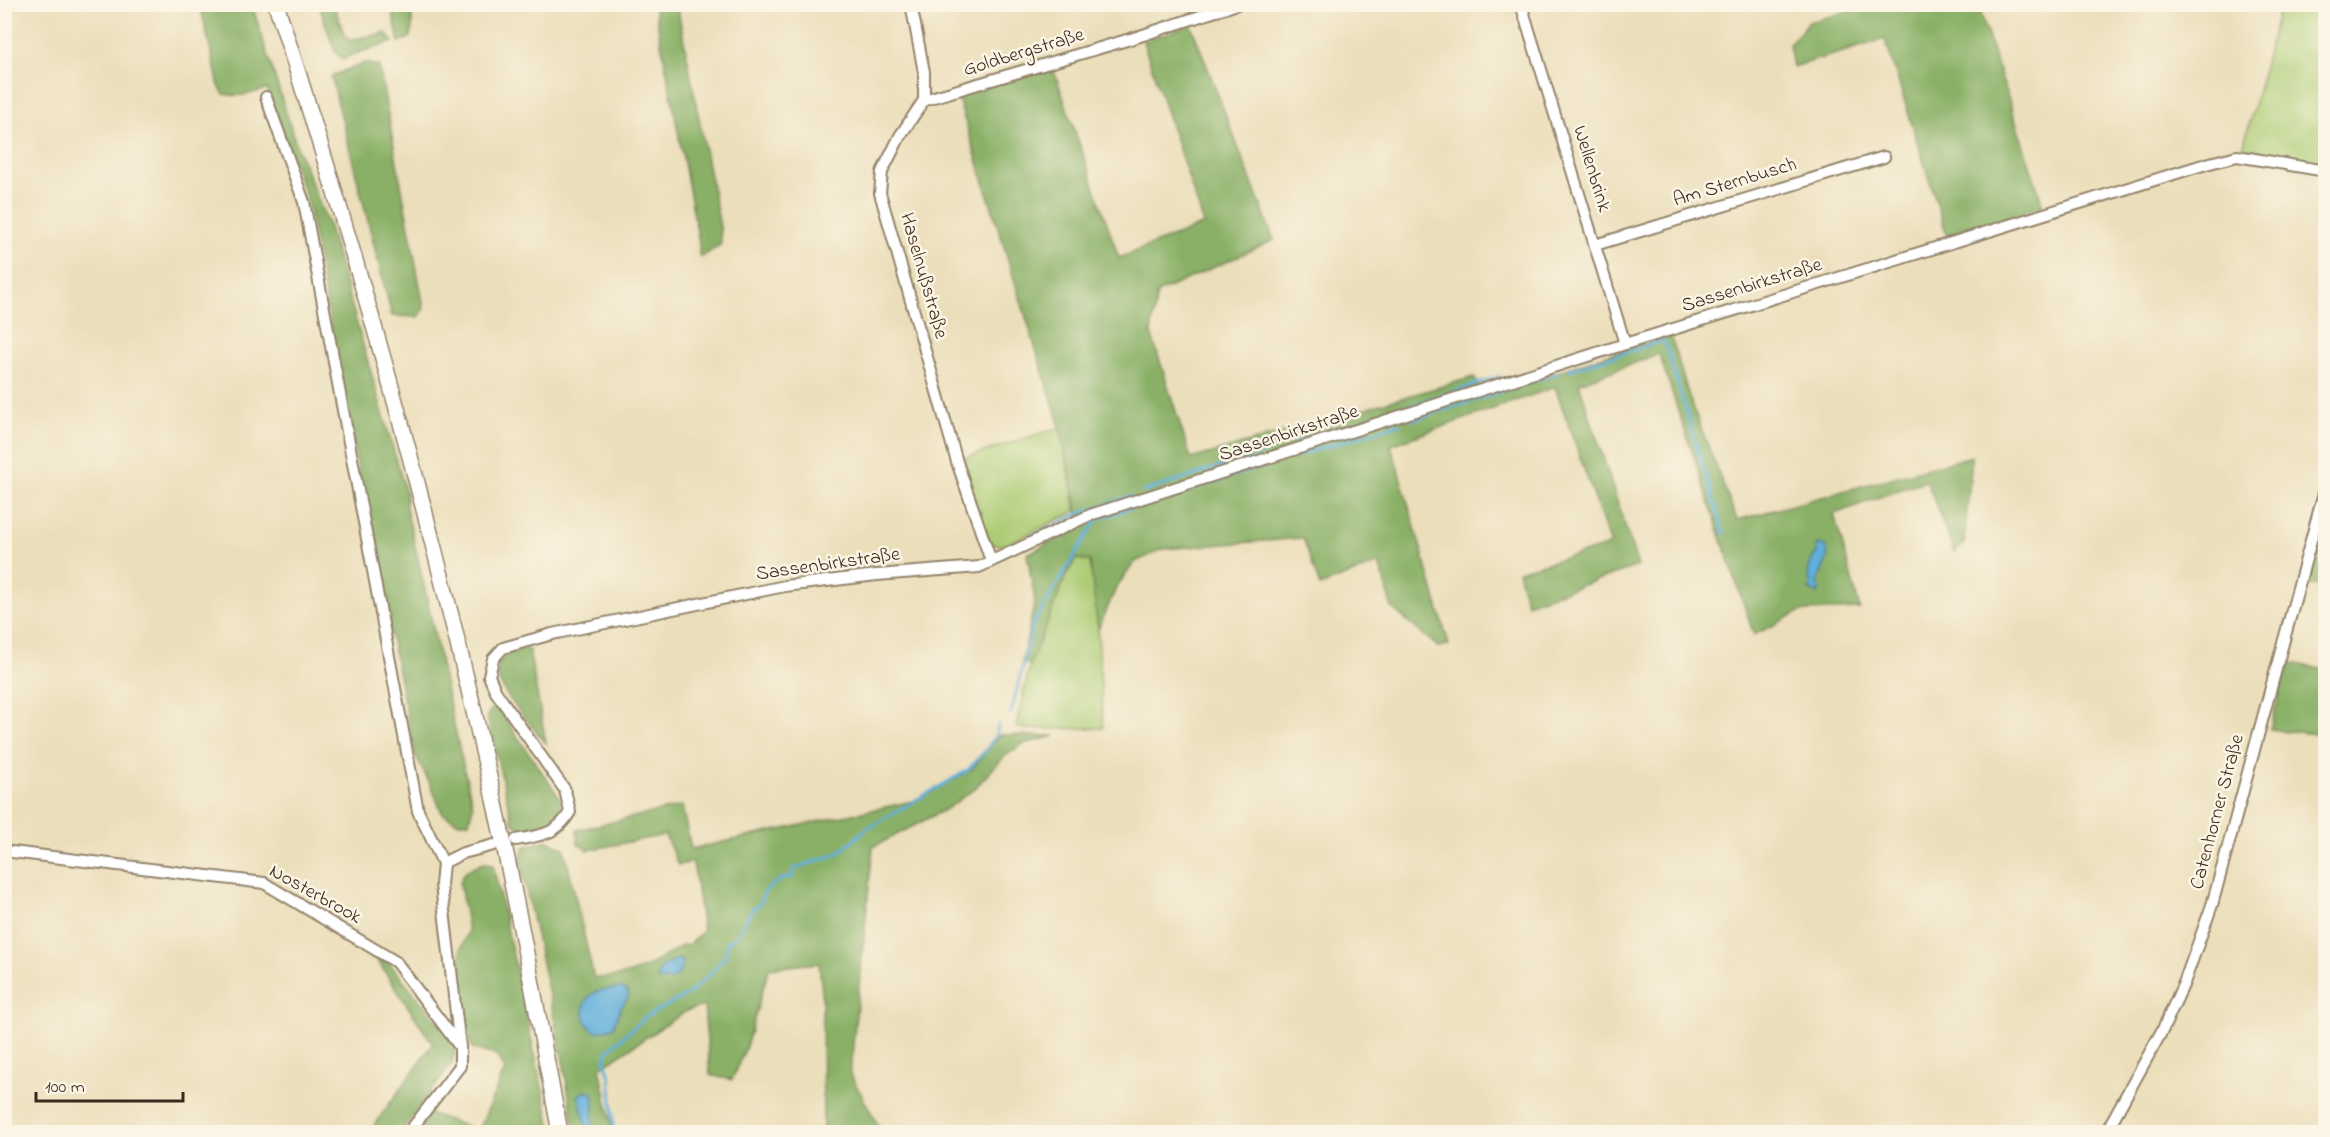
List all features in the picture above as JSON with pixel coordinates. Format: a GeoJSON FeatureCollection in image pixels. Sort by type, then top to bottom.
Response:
{"type":"FeatureCollection","features":[{"type":"Feature","properties":{"kind":"highway"},"geometry":{"type":"LineString","coordinates":[[276,4],[375,330],[451,620],[499,823],[560,1132]]}},
{"type":"Feature","properties":{"kind":"street"},"geometry":{"type":"LineString","coordinates":[[910,4],[924,72],[924,100]]}},
{"type":"Feature","properties":{"kind":"street","name":"Goldbergstraße"},"geometry":{"type":"LineString","coordinates":[[924,100],[1137,38],[1237,4]]}},
{"type":"Feature","properties":{"kind":"street","name":"Wellenbrink"},"geometry":{"type":"LineString","coordinates":[[1521,4],[1625,344]]}},
{"type":"Feature","properties":{"kind":"street"},"geometry":{"type":"LineString","coordinates":[[266,97],[304,202],[418,811],[442,863],[441,885],[460,1047],[460,1066],[409,1132]]}},
{"type":"Feature","properties":{"kind":"street","name":"Haselnußstraße"},"geometry":{"type":"LineString","coordinates":[[924,100],[900,136],[882,172],[880,193],[957,462],[992,561]]}},
{"type":"Feature","properties":{"kind":"street","name":"Sassenbirkstraße"},"geometry":{"type":"LineString","coordinates":[[516,840],[542,835],[561,827],[570,812],[565,790],[496,692],[489,676],[493,659],[503,648],[552,634],[785,586],[877,575],[979,567],[1090,515],[1625,344],[2237,156],[2325,171]]}},
{"type":"Feature","properties":{"kind":"street","name":"Am Sternbusch"},"geometry":{"type":"LineString","coordinates":[[1595,245],[1884,157]]}},
{"type":"Feature","properties":{"kind":"street","name":"Catenhorner Straße"},"geometry":{"type":"LineString","coordinates":[[2106,1132],[2163,1029],[2184,983],[2212,905],[2325,485]]}},
{"type":"Feature","properties":{"kind":"street"},"geometry":{"type":"LineString","coordinates":[[442,863],[463,853],[494,845]]}},
{"type":"Feature","properties":{"kind":"street","name":"Nosterbrook"},"geometry":{"type":"LineString","coordinates":[[4,850],[264,883],[396,962],[460,1047]]}},
{"type":"Feature","properties":{"kind":"green space"},"geometry":{"type":"Polygon","coordinates":[[[200,5],[252,5],[297,147],[328,224],[406,493],[406,509],[473,806],[469,822],[457,822],[442,813],[415,754],[376,564],[307,200],[267,89],[246,95],[235,95],[224,94],[219,86],[200,5]]]}},
{"type":"Feature","properties":{"kind":"green space"},"geometry":{"type":"Polygon","coordinates":[[[319,5],[334,5],[344,34],[349,40],[386,33],[393,42],[351,55],[343,60],[335,52],[319,5]]]}},
{"type":"Feature","properties":{"kind":"green space"},"geometry":{"type":"Polygon","coordinates":[[[391,5],[409,5],[412,21],[410,38],[399,42],[391,5]]]}},
{"type":"Feature","properties":{"kind":"green space"},"geometry":{"type":"Polygon","coordinates":[[[654,5],[677,5],[720,227],[721,244],[702,257],[699,255],[699,242],[654,5]]]}},
{"type":"Feature","properties":{"kind":"green space"},"geometry":{"type":"Polygon","coordinates":[[[1873,5],[1999,5],[1980,11],[2043,206],[1947,236],[1885,39],[1793,67],[1789,45],[1809,22],[1873,5]]]}},
{"type":"Feature","properties":{"kind":"green space"},"geometry":{"type":"Polygon","coordinates":[[[2280,5],[2325,5],[2325,162],[2243,148],[2280,5]]]}},
{"type":"Feature","properties":{"kind":"green space"},"geometry":{"type":"Polygon","coordinates":[[[1191,25],[1274,240],[1157,293],[1151,333],[1191,459],[1474,377],[1484,397],[1627,348],[1671,336],[1689,397],[1737,520],[1972,456],[1964,544],[1954,552],[1926,480],[1834,514],[1860,609],[1801,611],[1754,635],[1659,354],[1579,383],[1638,566],[1527,604],[1518,571],[1611,545],[1555,387],[1391,445],[1449,645],[1438,647],[1392,608],[1379,563],[1320,586],[1303,538],[1163,549],[1135,562],[1117,586],[1098,630],[1090,561],[1076,559],[1067,573],[1030,664],[1022,663],[1035,600],[1027,554],[1081,527],[1060,427],[957,95],[1053,68],[1119,258],[1204,224],[1143,41],[1191,25]]]}},
{"type":"Feature","properties":{"kind":"green space"},"geometry":{"type":"Polygon","coordinates":[[[365,63],[379,66],[424,308],[419,317],[392,316],[331,76],[365,63]]]}},
{"type":"Feature","properties":{"kind":"green space"},"geometry":{"type":"Polygon","coordinates":[[[1060,427],[1076,511],[1003,546],[990,543],[961,459],[1060,427]]]}},
{"type":"Feature","properties":{"kind":"green space"},"geometry":{"type":"Polygon","coordinates":[[[2325,520],[2325,585],[2308,585],[2325,520]]]}},
{"type":"Feature","properties":{"kind":"green space"},"geometry":{"type":"Polygon","coordinates":[[[1076,558],[1090,560],[1098,630],[1103,728],[1026,729],[1016,727],[1030,664],[1067,573],[1076,558]]]}},
{"type":"Feature","properties":{"kind":"green space"},"geometry":{"type":"Polygon","coordinates":[[[523,648],[529,650],[546,743],[509,698],[497,673],[498,666],[503,659],[523,648]]]}},
{"type":"Feature","properties":{"kind":"green space"},"geometry":{"type":"Polygon","coordinates":[[[2287,662],[2325,670],[2325,735],[2270,729],[2287,662]]]}},
{"type":"Feature","properties":{"kind":"green space"},"geometry":{"type":"Polygon","coordinates":[[[495,704],[559,797],[561,810],[551,821],[523,829],[513,824],[487,716],[495,704]]]}},
{"type":"Feature","properties":{"kind":"green space"},"geometry":{"type":"Polygon","coordinates":[[[999,735],[1055,736],[1023,744],[1004,757],[974,789],[948,808],[873,847],[850,1074],[882,1132],[823,1132],[822,991],[819,963],[769,968],[746,1047],[732,1080],[710,1075],[704,1006],[686,1011],[600,1068],[613,1132],[575,1132],[562,1055],[520,861],[524,847],[547,840],[564,848],[594,978],[631,973],[683,945],[687,946],[703,931],[693,862],[678,865],[665,835],[588,850],[578,844],[577,830],[682,806],[691,849],[913,801],[972,769],[999,735]]]}},
{"type":"Feature","properties":{"kind":"green space"},"geometry":{"type":"Polygon","coordinates":[[[487,863],[493,865],[552,1132],[496,1132],[479,1129],[505,1070],[498,1056],[474,1049],[468,1040],[460,959],[461,948],[468,931],[460,884],[463,875],[469,869],[487,863]]]}},
{"type":"Feature","properties":{"kind":"green space"},"geometry":{"type":"Polygon","coordinates":[[[375,957],[390,964],[453,1040],[455,1050],[452,1063],[401,1132],[369,1132],[433,1044],[375,957]]]}},
{"type":"Feature","properties":{"kind":"green space"},"geometry":{"type":"Polygon","coordinates":[[[428,1113],[469,1127],[468,1132],[413,1132],[428,1113]]]}},
{"type":"Feature","properties":{"kind":"water"},"geometry":{"type":"Polygon","coordinates":[[[1818,544],[1826,546],[1828,557],[1817,583],[1820,588],[1818,594],[1809,589],[1811,584],[1808,572],[1818,544]]]}},
{"type":"Feature","properties":{"kind":"water"},"geometry":{"type":"Polygon","coordinates":[[[678,959],[683,961],[678,976],[668,980],[658,980],[660,969],[678,959]]]}},
{"type":"Feature","properties":{"kind":"water"},"geometry":{"type":"Polygon","coordinates":[[[622,988],[628,992],[628,998],[621,1007],[613,1028],[597,1032],[592,1029],[585,1017],[586,1000],[590,995],[601,990],[622,988]]]}},
{"type":"Feature","properties":{"kind":"water"},"geometry":{"type":"Polygon","coordinates":[[[585,1091],[593,1093],[594,1132],[588,1132],[578,1096],[585,1091]]]}},
{"type":"Feature","properties":{"kind":"waterway"},"geometry":{"type":"LineString","coordinates":[[1569,370],[1662,341],[1665,343],[1724,534]]}},
{"type":"Feature","properties":{"kind":"waterway"},"geometry":{"type":"LineString","coordinates":[[1413,420],[1558,373]]}},
{"type":"Feature","properties":{"kind":"waterway"},"geometry":{"type":"LineString","coordinates":[[1294,443],[1499,377]]}},
{"type":"Feature","properties":{"kind":"waterway"},"geometry":{"type":"LineString","coordinates":[[1293,457],[1399,424]]}},
{"type":"Feature","properties":{"kind":"waterway"},"geometry":{"type":"LineString","coordinates":[[1143,492],[1268,451]]}},
{"type":"Feature","properties":{"kind":"waterway"},"geometry":{"type":"LineString","coordinates":[[1011,713],[1033,624],[1097,519],[1276,462]]}},
{"type":"Feature","properties":{"kind":"waterway"},"geometry":{"type":"LineString","coordinates":[[1033,536],[1074,516],[1131,496]]}},
{"type":"Feature","properties":{"kind":"waterway"},"geometry":{"type":"LineString","coordinates":[[614,1132],[610,1077],[605,1060],[608,1050],[647,1016],[689,994],[713,971],[726,955],[727,942],[736,937],[752,909],[760,904],[765,891],[781,879],[792,877],[793,869],[837,854],[866,829],[968,770],[986,750],[996,735],[998,725]]}}]}
